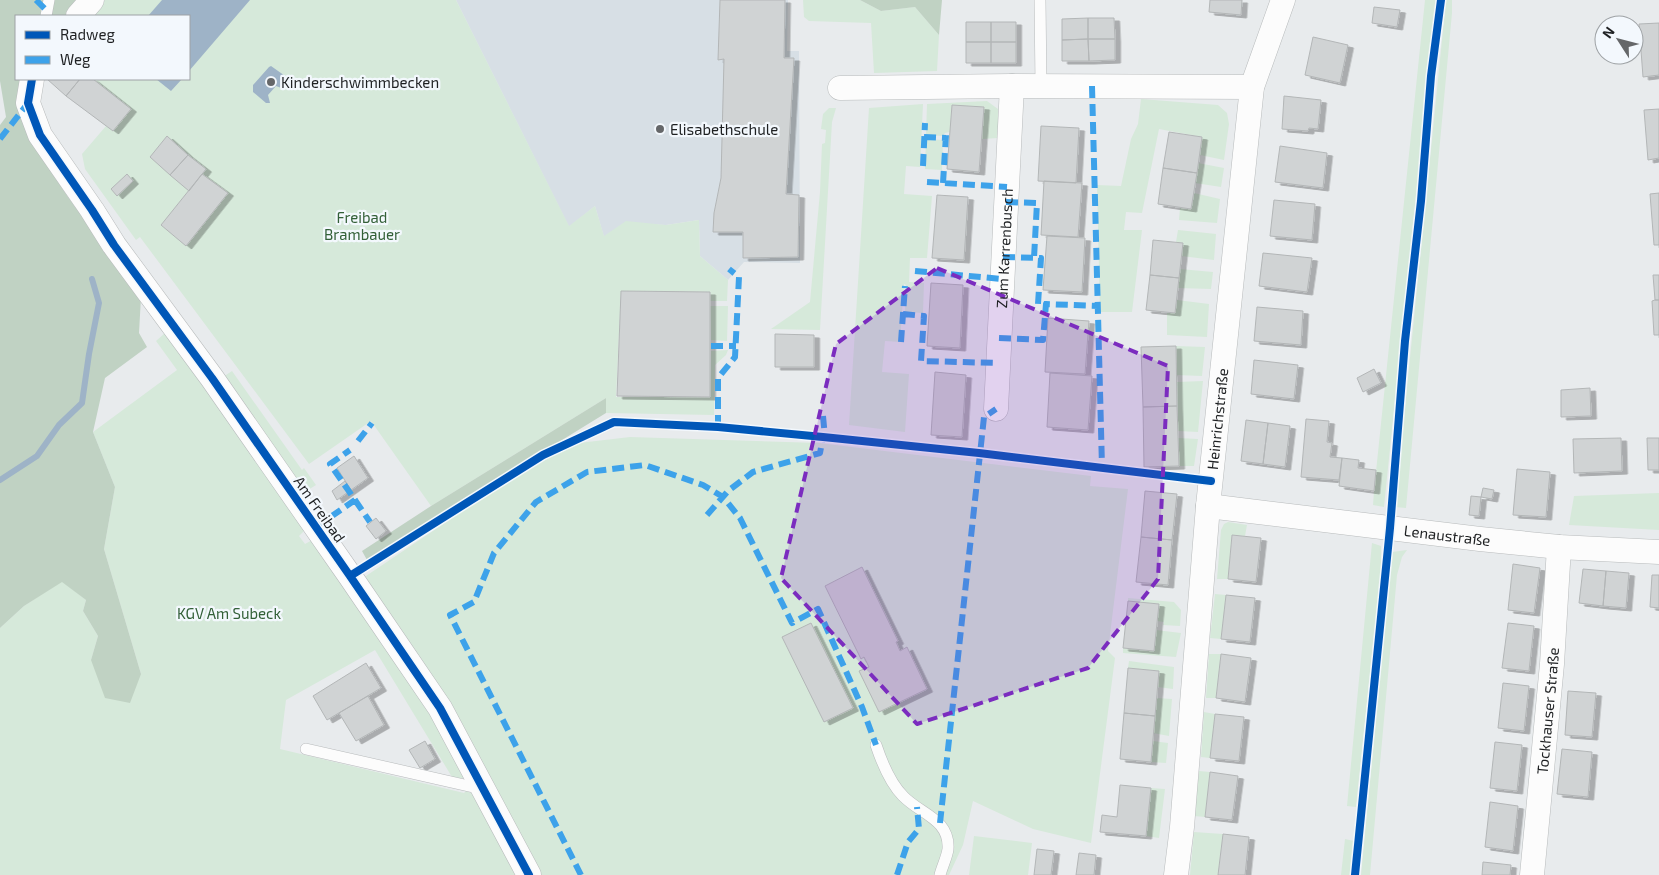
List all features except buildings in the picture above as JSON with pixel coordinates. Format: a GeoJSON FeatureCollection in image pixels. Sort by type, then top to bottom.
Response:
{"type":"FeatureCollection","features":[{"type":"Feature","properties":{"kind":"street"},"geometry":{"type":"LineString","coordinates":[[79,15],[92,0]]}},
{"type":"Feature","properties":{"kind":"street","name":"Heinrichstraße"},"geometry":{"type":"LineString","coordinates":[[1176,875],[1183,817],[1208,506],[1252,87],[1283,0]]}},
{"type":"Feature","properties":{"kind":"street","name":"Am Freibad"},"geometry":{"type":"LineString","coordinates":[[32,80],[28,103],[40,136],[114,245],[212,378],[361,591],[440,708],[529,875]]}},
{"type":"Feature","properties":{"kind":"street"},"geometry":{"type":"LineString","coordinates":[[840,88],[1012,86],[1252,87]]}},
{"type":"Feature","properties":{"kind":"street","name":"Zum Karrenbusch"},"geometry":{"type":"LineString","coordinates":[[996,409],[1012,86]]}},
{"type":"Feature","properties":{"kind":"street","name":"Lenaustraße"},"geometry":{"type":"LineString","coordinates":[[1208,506],[1480,539],[1559,547],[1659,552]]}},
{"type":"Feature","properties":{"kind":"street","name":"Tockhauser Straße"},"geometry":{"type":"LineString","coordinates":[[1532,875],[1552,664],[1559,547]]}},
{"type":"Feature","properties":{"kind":"lane"},"geometry":{"type":"LineString","coordinates":[[46,15],[49,0]]}},
{"type":"Feature","properties":{"kind":"lane"},"geometry":{"type":"LineString","coordinates":[[1040,0],[1041,86]]}},
{"type":"Feature","properties":{"kind":"lane"},"geometry":{"type":"LineString","coordinates":[[876,745],[883,764],[902,795],[940,823],[945,830],[948,849],[940,875]]}},
{"type":"Feature","properties":{"kind":"lane"},"geometry":{"type":"LineString","coordinates":[[306,749],[482,788]]}},
{"type":"Feature","properties":{"kind":"highlighted area"},"geometry":{"type":"Polygon","coordinates":[[[937,268],[1168,366],[1158,579],[1088,668],[917,724],[781,578],[836,344],[937,268]]]}},
{"type":"Feature","properties":{"kind":"shaded area","name":"Elisabethschule"},"geometry":{"type":"Polygon","coordinates":[[[456,0],[788,0],[787,51],[799,51],[800,263],[744,262],[728,280],[700,256],[699,220],[666,225],[648,224],[604,237],[595,206],[569,227],[456,0]]]}},
{"type":"Feature","properties":{"kind":"green space"},"geometry":{"type":"Polygon","coordinates":[[[0,0],[92,0],[79,15],[15,15],[15,80],[22,80],[35,147],[68,197],[141,297],[139,333],[147,347],[105,378],[93,432],[115,487],[104,549],[141,674],[130,703],[105,698],[91,660],[98,636],[83,611],[86,600],[62,582],[24,606],[0,628],[0,125],[6,117],[0,81],[0,0]]]}},
{"type":"Feature","properties":{"kind":"green space","name":"Freibad Brambauer"},"geometry":{"type":"Polygon","coordinates":[[[105,0],[456,0],[569,226],[595,206],[604,236],[626,221],[666,225],[699,220],[700,256],[728,280],[727,301],[710,301],[710,292],[621,291],[616,397],[710,397],[711,351],[728,350],[726,355],[715,365],[714,415],[606,413],[606,398],[431,506],[371,421],[309,464],[140,237],[136,240],[85,169],[82,154],[106,126],[48,80],[190,80],[190,15],[93,15],[105,0]]]}},
{"type":"Feature","properties":{"kind":"green space"},"geometry":{"type":"Polygon","coordinates":[[[803,0],[860,0],[881,11],[915,7],[939,35],[937,71],[874,73],[871,23],[809,21],[804,17],[803,0]]]}},
{"type":"Feature","properties":{"kind":"green space"},"geometry":{"type":"Polygon","coordinates":[[[860,0],[942,0],[939,35],[915,7],[881,11],[860,0]]]}},
{"type":"Feature","properties":{"kind":"green space"},"geometry":{"type":"Polygon","coordinates":[[[1425,0],[1436,0],[1384,507],[1373,505],[1374,491],[1425,0]]]}},
{"type":"Feature","properties":{"kind":"green space"},"geometry":{"type":"Polygon","coordinates":[[[1446,0],[1452,0],[1452,13],[1406,508],[1395,507],[1446,0]]]}},
{"type":"Feature","properties":{"kind":"green space"},"geometry":{"type":"Polygon","coordinates":[[[1141,99],[1218,105],[1227,113],[1229,124],[1224,160],[1200,155],[1202,137],[1159,129],[1142,213],[1126,212],[1124,230],[1142,230],[1132,312],[1100,312],[1097,185],[1121,186],[1131,139],[1138,124],[1141,99]]]}},
{"type":"Feature","properties":{"kind":"green space"},"geometry":{"type":"Polygon","coordinates":[[[987,101],[998,109],[998,138],[982,139],[952,105],[950,132],[945,133],[943,136],[926,135],[927,104],[987,101]]]}},
{"type":"Feature","properties":{"kind":"green space"},"geometry":{"type":"Polygon","coordinates":[[[923,104],[920,167],[906,166],[904,194],[932,196],[927,258],[910,258],[909,282],[924,283],[923,313],[905,312],[906,285],[904,284],[900,342],[885,341],[882,372],[909,374],[905,432],[849,425],[869,108],[923,104]]]}},
{"type":"Feature","properties":{"kind":"green space"},"geometry":{"type":"Polygon","coordinates":[[[829,108],[836,108],[832,122],[820,330],[771,329],[810,302],[820,192],[822,144],[825,143],[826,130],[821,129],[823,114],[829,108]]]}},
{"type":"Feature","properties":{"kind":"green space"},"geometry":{"type":"Polygon","coordinates":[[[926,139],[943,140],[942,170],[925,169],[926,139]]]}},
{"type":"Feature","properties":{"kind":"green space"},"geometry":{"type":"Polygon","coordinates":[[[1198,163],[1224,168],[1221,187],[1195,183],[1198,163]]]}},
{"type":"Feature","properties":{"kind":"green space"},"geometry":{"type":"Polygon","coordinates":[[[1194,193],[1220,199],[1217,223],[1179,220],[1180,208],[1191,209],[1194,193]]]}},
{"type":"Feature","properties":{"kind":"green space"},"geometry":{"type":"Polygon","coordinates":[[[1178,230],[1216,234],[1214,260],[1181,256],[1183,243],[1176,242],[1178,230]]]}},
{"type":"Feature","properties":{"kind":"green space"},"geometry":{"type":"Polygon","coordinates":[[[1180,269],[1213,272],[1211,289],[1178,288],[1180,269]]]}},
{"type":"Feature","properties":{"kind":"green space"},"geometry":{"type":"Polygon","coordinates":[[[1177,300],[1209,304],[1207,337],[1167,335],[1167,313],[1175,313],[1177,300]]]}},
{"type":"Feature","properties":{"kind":"green space"},"geometry":{"type":"Polygon","coordinates":[[[710,306],[728,306],[727,341],[711,340],[710,306]]]}},
{"type":"Feature","properties":{"kind":"green space","name":"KGV Am Subeck"},"geometry":{"type":"Polygon","coordinates":[[[165,333],[306,529],[299,536],[305,544],[314,539],[441,723],[467,779],[452,777],[375,650],[286,700],[280,749],[464,793],[466,791],[479,796],[521,875],[0,875],[0,628],[24,606],[62,581],[86,600],[83,611],[98,636],[91,660],[141,674],[104,549],[115,487],[93,432],[177,370],[156,341],[165,333]]]}},
{"type":"Feature","properties":{"kind":"green space"},"geometry":{"type":"Polygon","coordinates":[[[1176,346],[1205,347],[1202,376],[1176,375],[1176,346]]]}},
{"type":"Feature","properties":{"kind":"green space"},"geometry":{"type":"Polygon","coordinates":[[[232,371],[302,470],[304,468],[316,485],[300,495],[223,377],[232,371]]]}},
{"type":"Feature","properties":{"kind":"green space"},"geometry":{"type":"Polygon","coordinates":[[[1203,381],[1198,432],[1178,431],[1177,382],[1203,381]]]}},
{"type":"Feature","properties":{"kind":"green space"},"geometry":{"type":"Polygon","coordinates":[[[606,398],[606,413],[367,560],[362,551],[606,398]]]}},
{"type":"Feature","properties":{"kind":"green space"},"geometry":{"type":"Polygon","coordinates":[[[630,437],[819,443],[1091,476],[1090,486],[1128,489],[1108,651],[1115,658],[1091,843],[1033,829],[973,801],[963,845],[949,875],[537,875],[360,580],[531,465],[579,443],[630,437]]]}},
{"type":"Feature","properties":{"kind":"green space"},"geometry":{"type":"Polygon","coordinates":[[[1178,438],[1198,439],[1194,466],[1179,466],[1178,438]]]}},
{"type":"Feature","properties":{"kind":"green space"},"geometry":{"type":"Polygon","coordinates":[[[1659,493],[1659,530],[1569,525],[1574,496],[1659,493]]]}},
{"type":"Feature","properties":{"kind":"green space"},"geometry":{"type":"Polygon","coordinates":[[[1228,522],[1247,525],[1245,536],[1232,535],[1228,579],[1217,579],[1221,530],[1224,524],[1228,522]]]}},
{"type":"Feature","properties":{"kind":"green space"},"geometry":{"type":"Polygon","coordinates":[[[1372,543],[1381,546],[1381,568],[1356,807],[1347,806],[1372,543]]]}},
{"type":"Feature","properties":{"kind":"green space"},"geometry":{"type":"Polygon","coordinates":[[[1407,550],[1402,557],[1397,575],[1370,875],[1361,875],[1392,552],[1407,550]]]}},
{"type":"Feature","properties":{"kind":"green space"},"geometry":{"type":"Polygon","coordinates":[[[1215,594],[1226,595],[1221,639],[1210,638],[1215,594]]]}},
{"type":"Feature","properties":{"kind":"green space"},"geometry":{"type":"Polygon","coordinates":[[[1128,598],[1174,602],[1181,610],[1180,626],[1163,625],[1164,622],[1157,621],[1159,604],[1128,601],[1128,598]]]}},
{"type":"Feature","properties":{"kind":"green space"},"geometry":{"type":"Polygon","coordinates":[[[1156,630],[1181,633],[1176,657],[1123,653],[1123,648],[1154,651],[1156,630]]]}},
{"type":"Feature","properties":{"kind":"green space"},"geometry":{"type":"Polygon","coordinates":[[[1209,654],[1221,654],[1216,698],[1206,698],[1209,654]]]}},
{"type":"Feature","properties":{"kind":"green space"},"geometry":{"type":"Polygon","coordinates":[[[1129,661],[1174,667],[1173,689],[1158,687],[1159,671],[1128,668],[1129,661]]]}},
{"type":"Feature","properties":{"kind":"green space"},"geometry":{"type":"Polygon","coordinates":[[[1157,698],[1172,699],[1169,736],[1153,733],[1157,698]]]}},
{"type":"Feature","properties":{"kind":"green space"},"geometry":{"type":"Polygon","coordinates":[[[1204,712],[1215,714],[1210,758],[1201,757],[1204,712]]]}},
{"type":"Feature","properties":{"kind":"green space"},"geometry":{"type":"Polygon","coordinates":[[[1153,741],[1168,743],[1166,763],[1151,762],[1153,741]]]}},
{"type":"Feature","properties":{"kind":"green space"},"geometry":{"type":"Polygon","coordinates":[[[1199,771],[1210,772],[1205,817],[1194,816],[1199,771]]]}},
{"type":"Feature","properties":{"kind":"green space"},"geometry":{"type":"Polygon","coordinates":[[[1151,788],[1165,789],[1159,838],[1146,836],[1151,788]]]}},
{"type":"Feature","properties":{"kind":"green space"},"geometry":{"type":"Polygon","coordinates":[[[1194,832],[1223,834],[1218,875],[1190,875],[1194,832]]]}},
{"type":"Feature","properties":{"kind":"green space"},"geometry":{"type":"Polygon","coordinates":[[[974,836],[1032,843],[1028,875],[969,875],[974,836]]]}},
{"type":"Feature","properties":{"kind":"green space"},"geometry":{"type":"Polygon","coordinates":[[[1345,839],[1354,841],[1351,875],[1341,875],[1345,839]]]}},
{"type":"Feature","properties":{"kind":"water"},"geometry":{"type":"Polygon","coordinates":[[[162,0],[250,0],[190,70],[190,15],[149,15],[162,0]]]}},
{"type":"Feature","properties":{"kind":"water","name":"Kinderschwimmbecken"},"geometry":{"type":"Polygon","coordinates":[[[271,66],[288,78],[284,89],[276,86],[268,95],[270,103],[266,103],[253,92],[253,85],[271,66]]]}},
{"type":"Feature","properties":{"kind":"water"},"geometry":{"type":"Polygon","coordinates":[[[157,80],[181,80],[171,91],[157,80]]]}},
{"type":"Feature","properties":{"kind":"waterway"},"geometry":{"type":"LineString","coordinates":[[0,480],[37,456],[59,425],[82,403],[99,303],[92,279]]}},
{"type":"Feature","properties":{"kind":"marked path"},"geometry":{"type":"LineString","coordinates":[[36,0],[47,11]]}},
{"type":"Feature","properties":{"kind":"marked path"},"geometry":{"type":"LineString","coordinates":[[1092,86],[1102,467]]}},
{"type":"Feature","properties":{"kind":"marked path"},"geometry":{"type":"LineString","coordinates":[[0,139],[28,103]]}},
{"type":"Feature","properties":{"kind":"marked path"},"geometry":{"type":"LineString","coordinates":[[923,166],[925,123]]}},
{"type":"Feature","properties":{"kind":"marked path"},"geometry":{"type":"LineString","coordinates":[[943,183],[946,135]]}},
{"type":"Feature","properties":{"kind":"marked path"},"geometry":{"type":"LineString","coordinates":[[924,137],[946,138]]}},
{"type":"Feature","properties":{"kind":"marked path"},"geometry":{"type":"LineString","coordinates":[[927,182],[1007,187]]}},
{"type":"Feature","properties":{"kind":"marked path"},"geometry":{"type":"LineString","coordinates":[[1006,202],[1037,203],[1034,258]]}},
{"type":"Feature","properties":{"kind":"marked path"},"geometry":{"type":"LineString","coordinates":[[1003,257],[1041,258],[1038,304],[1046,304]]}},
{"type":"Feature","properties":{"kind":"marked path"},"geometry":{"type":"LineString","coordinates":[[718,427],[718,378],[735,357],[739,277],[729,269]]}},
{"type":"Feature","properties":{"kind":"marked path"},"geometry":{"type":"LineString","coordinates":[[915,271],[1002,279]]}},
{"type":"Feature","properties":{"kind":"marked path"},"geometry":{"type":"LineString","coordinates":[[901,342],[905,286]]}},
{"type":"Feature","properties":{"kind":"marked path"},"geometry":{"type":"LineString","coordinates":[[999,338],[1043,340],[1046,304],[1098,306]]}},
{"type":"Feature","properties":{"kind":"marked path"},"geometry":{"type":"LineString","coordinates":[[903,314],[924,316],[921,361],[998,363]]}},
{"type":"Feature","properties":{"kind":"marked path"},"geometry":{"type":"LineString","coordinates":[[711,346],[736,346]]}},
{"type":"Feature","properties":{"kind":"marked path"},"geometry":{"type":"LineString","coordinates":[[940,823],[984,417],[996,409]]}},
{"type":"Feature","properties":{"kind":"marked path"},"geometry":{"type":"LineString","coordinates":[[823,416],[825,437]]}},
{"type":"Feature","properties":{"kind":"marked path"},"geometry":{"type":"LineString","coordinates":[[358,441],[372,423]]}},
{"type":"Feature","properties":{"kind":"marked path"},"geometry":{"type":"LineString","coordinates":[[707,515],[728,491],[753,472],[820,453],[823,437]]}},
{"type":"Feature","properties":{"kind":"marked path"},"geometry":{"type":"LineString","coordinates":[[316,527],[355,500],[330,464],[350,450]]}},
{"type":"Feature","properties":{"kind":"marked path"},"geometry":{"type":"LineString","coordinates":[[581,875],[450,615],[474,602],[494,553],[536,502],[587,472],[645,465],[703,485],[723,497],[740,518],[792,623],[818,609],[862,707],[876,745]]}},
{"type":"Feature","properties":{"kind":"marked path"},"geometry":{"type":"LineString","coordinates":[[355,500],[370,522]]}},
{"type":"Feature","properties":{"kind":"marked path"},"geometry":{"type":"LineString","coordinates":[[897,875],[908,842],[919,829],[917,807]]}},
{"type":"Feature","properties":{"kind":"cycle path"},"geometry":{"type":"LineString","coordinates":[[1355,875],[1390,528],[1405,341],[1421,201],[1431,76],[1441,0]]}},
{"type":"Feature","properties":{"kind":"cycle path"},"geometry":{"type":"LineString","coordinates":[[32,80],[28,103],[40,135],[114,245],[212,378],[440,708],[529,875]]}},
{"type":"Feature","properties":{"kind":"cycle path"},"geometry":{"type":"LineString","coordinates":[[350,576],[543,455],[614,422],[718,427],[823,437],[979,453],[1211,481]]}},
{"type":"Feature","properties":{"kind":"place","name":"Kinderschwimmbecken"},"geometry":{"type":"Point","coordinates":[271,82]}},
{"type":"Feature","properties":{"kind":"place","name":"Elisabethschule"},"geometry":{"type":"Point","coordinates":[660,129]}}]}
